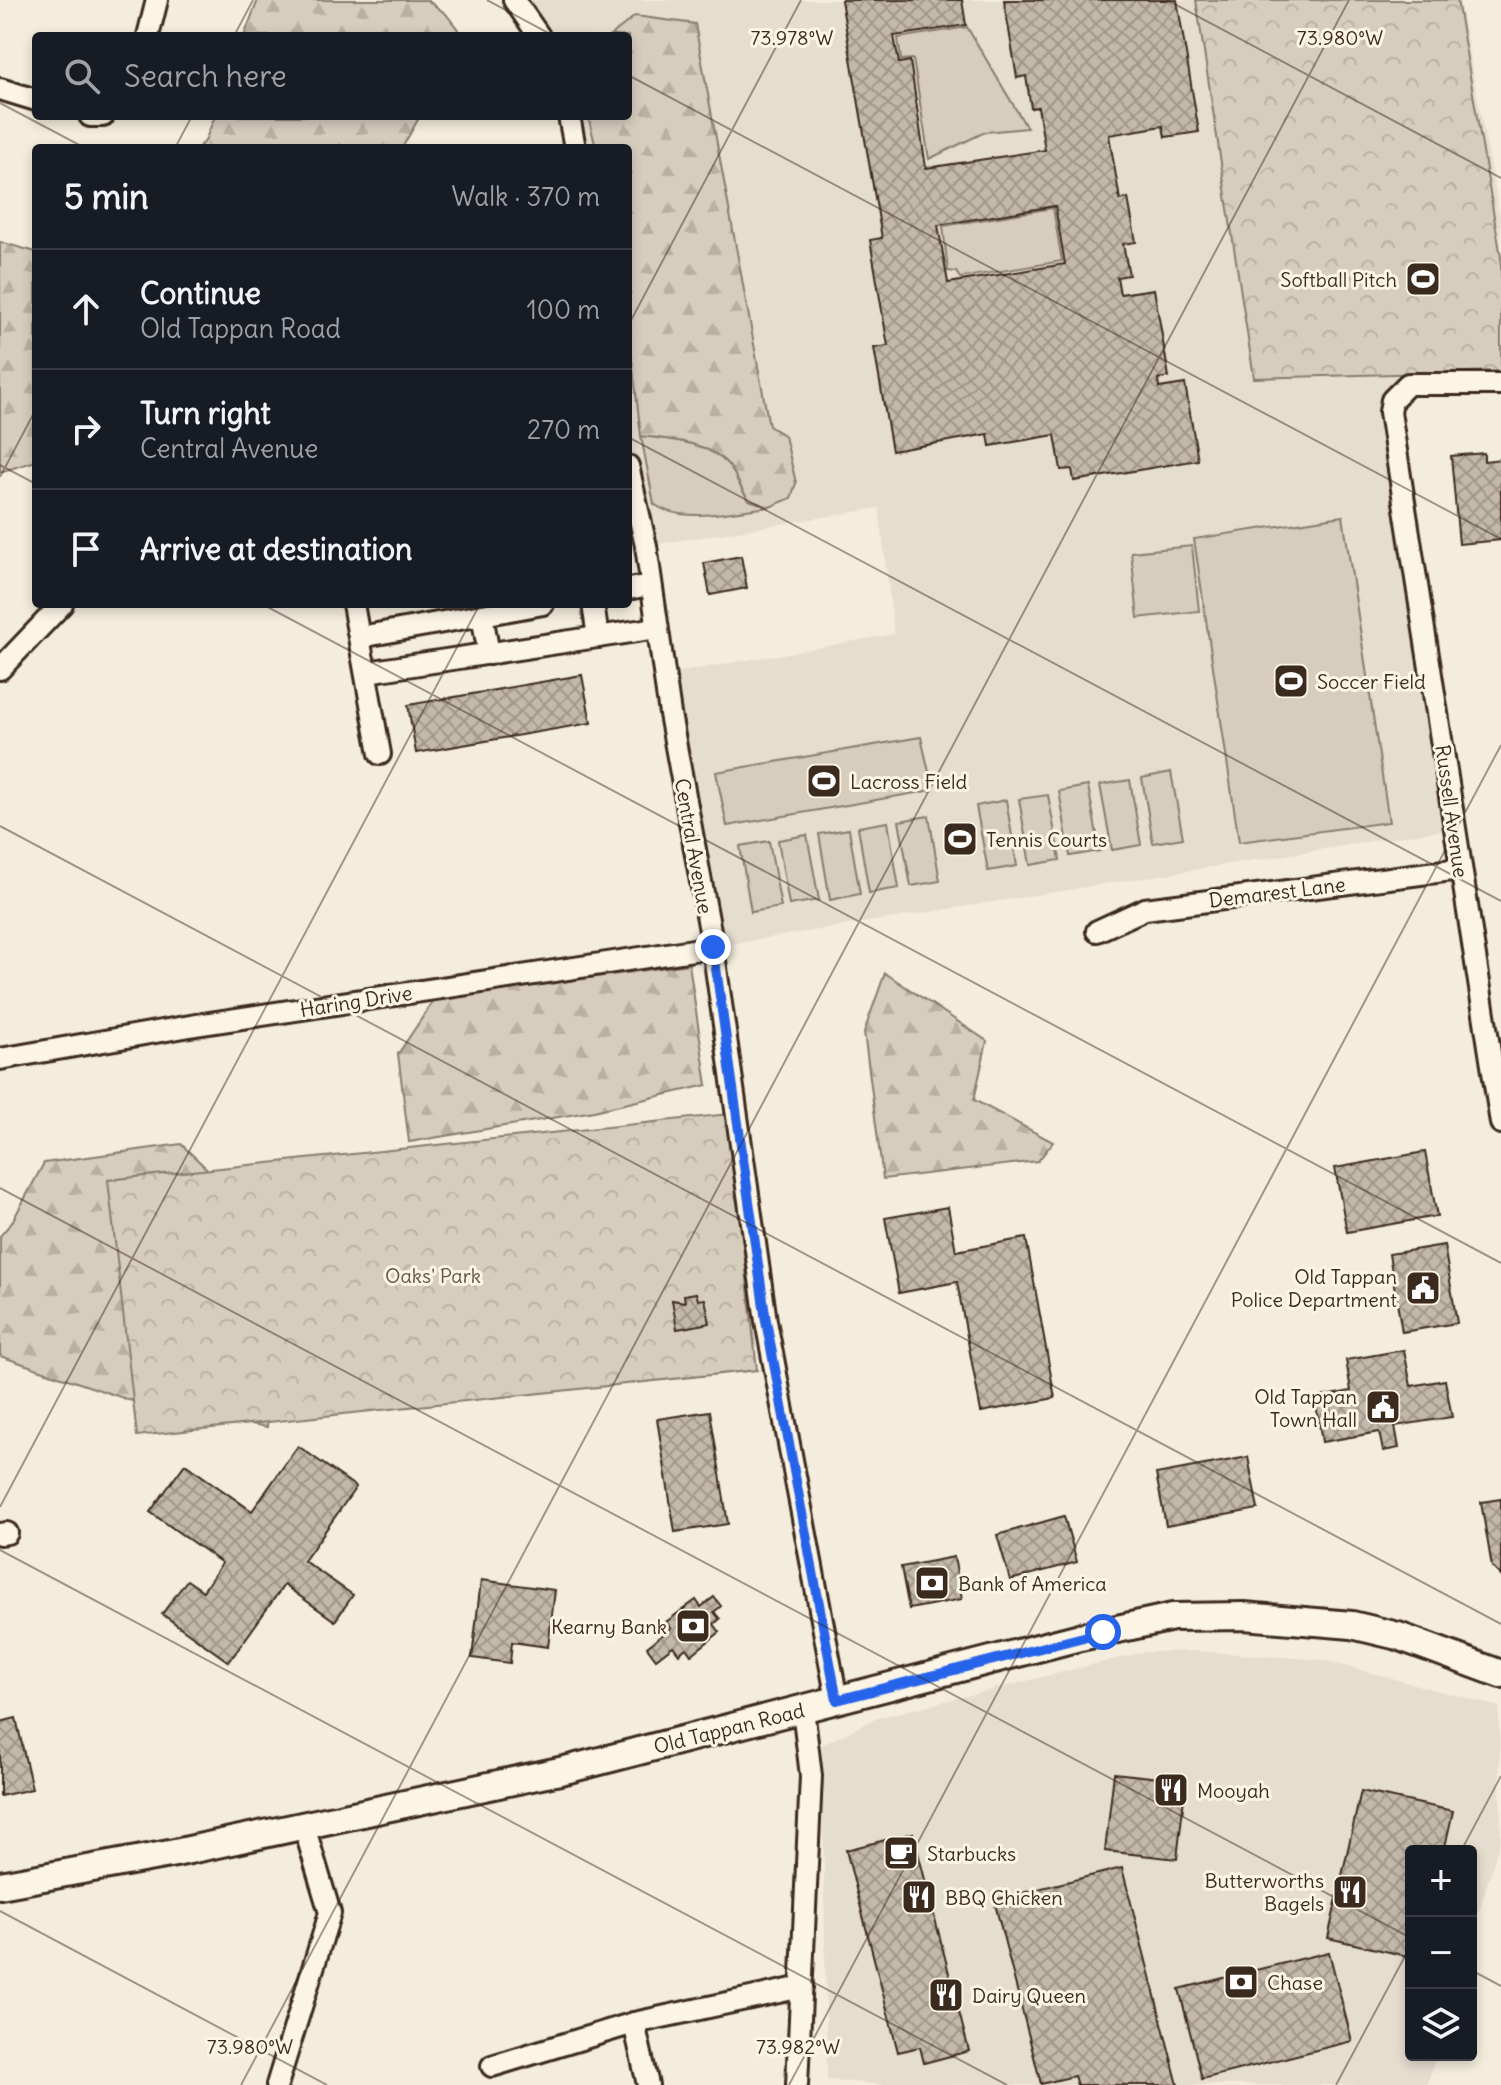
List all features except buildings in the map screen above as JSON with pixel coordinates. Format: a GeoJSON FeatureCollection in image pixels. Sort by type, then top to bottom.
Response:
{"type":"FeatureCollection","features":[{"type":"Feature","properties":{"kind":"main road","name":"Old Tappan Road"},"geometry":{"type":"LineString","coordinates":[[0,1885],[304,1826],[569,1769],[1080,1637],[1173,1617],[1212,1615],[1352,1625],[1398,1636],[1501,1674]]}},
{"type":"Feature","properties":{"kind":"street"},"geometry":{"type":"LineString","coordinates":[[149,32],[157,0]]}},
{"type":"Feature","properties":{"kind":"street"},"geometry":{"type":"LineString","coordinates":[[514,0],[536,32]]}},
{"type":"Feature","properties":{"kind":"street"},"geometry":{"type":"LineString","coordinates":[[0,89],[32,99]]}},
{"type":"Feature","properties":{"kind":"street"},"geometry":{"type":"LineString","coordinates":[[570,120],[574,144]]}},
{"type":"Feature","properties":{"kind":"street","name":"Russell Avenue"},"geometry":{"type":"LineString","coordinates":[[1501,384],[1420,381],[1398,390],[1390,412],[1406,498],[1501,1123]]}},
{"type":"Feature","properties":{"kind":"street","name":"Central Avenue"},"geometry":{"type":"LineString","coordinates":[[632,487],[713,947],[766,1321],[837,1700]]}},
{"type":"Feature","properties":{"kind":"street"},"geometry":{"type":"LineString","coordinates":[[632,588],[651,585]]}},
{"type":"Feature","properties":{"kind":"street"},"geometry":{"type":"LineString","coordinates":[[0,669],[58,608]]}},
{"type":"Feature","properties":{"kind":"street"},"geometry":{"type":"LineString","coordinates":[[354,608],[380,754]]}},
{"type":"Feature","properties":{"kind":"street"},"geometry":{"type":"LineString","coordinates":[[360,637],[521,608]]}},
{"type":"Feature","properties":{"kind":"street"},"geometry":{"type":"LineString","coordinates":[[594,608],[598,637]]}},
{"type":"Feature","properties":{"kind":"street"},"geometry":{"type":"LineString","coordinates":[[482,615],[489,654]]}},
{"type":"Feature","properties":{"kind":"street"},"geometry":{"type":"LineString","coordinates":[[367,672],[657,628]]}},
{"type":"Feature","properties":{"kind":"street","name":"Demarest Lane"},"geometry":{"type":"LineString","coordinates":[[1097,931],[1145,909],[1460,869]]}},
{"type":"Feature","properties":{"kind":"street","name":"Haring Drive"},"geometry":{"type":"LineString","coordinates":[[0,1059],[196,1025],[713,947]]}},
{"type":"Feature","properties":{"kind":"street"},"geometry":{"type":"LineString","coordinates":[[797,2085],[811,1776],[803,1709]]}},
{"type":"Feature","properties":{"kind":"street"},"geometry":{"type":"LineString","coordinates":[[277,2085],[330,1913],[304,1826]]}},
{"type":"Feature","properties":{"kind":"street"},"geometry":{"type":"LineString","coordinates":[[492,2066],[634,2023],[802,1987]]}},
{"type":"Feature","properties":{"kind":"street"},"geometry":{"type":"LineString","coordinates":[[634,2023],[648,2085]]}},
{"type":"Feature","properties":{"kind":"shaded area"},"geometry":{"type":"Polygon","coordinates":[[[514,0],[1459,0],[1501,220],[1501,384],[1420,381],[1392,400],[1454,828],[713,947],[664,675],[894,634],[879,508],[646,546],[632,484],[632,144],[574,144],[570,120],[632,120],[632,32],[536,32],[514,0]]]}},
{"type":"Feature","properties":{"kind":"shaded area"},"geometry":{"type":"Polygon","coordinates":[[[1195,1651],[1324,1660],[1499,1707],[1501,1838],[1477,1918],[1477,1845],[1405,1845],[1405,2061],[1434,2061],[1427,2085],[887,2085],[827,2080],[822,1745],[877,1718],[1144,1652],[1195,1651]]]}},
{"type":"Feature","properties":{"kind":"green space"},"geometry":{"type":"Polygon","coordinates":[[[258,0],[427,0],[446,14],[460,32],[246,32],[258,0]]]}},
{"type":"Feature","properties":{"kind":"green space"},"geometry":{"type":"Polygon","coordinates":[[[1196,0],[1457,0],[1501,257],[1501,371],[1254,378],[1196,0]]]}},
{"type":"Feature","properties":{"kind":"green space"},"geometry":{"type":"Polygon","coordinates":[[[635,16],[695,24],[769,426],[785,436],[796,483],[791,498],[770,507],[749,500],[730,467],[712,452],[689,443],[641,436],[632,359],[632,144],[595,144],[589,120],[632,120],[632,32],[615,32],[635,16]]]}},
{"type":"Feature","properties":{"kind":"green space"},"geometry":{"type":"Polygon","coordinates":[[[967,27],[1027,128],[985,132],[929,159],[913,59],[901,60],[898,38],[967,27]]]}},
{"type":"Feature","properties":{"kind":"green space"},"geometry":{"type":"Polygon","coordinates":[[[213,120],[418,120],[404,144],[202,144],[213,120]]]}},
{"type":"Feature","properties":{"kind":"green space"},"geometry":{"type":"Polygon","coordinates":[[[1053,208],[1062,261],[960,278],[956,272],[948,271],[943,226],[1053,208]]]}},
{"type":"Feature","properties":{"kind":"green space"},"geometry":{"type":"Polygon","coordinates":[[[0,242],[32,251],[32,462],[0,472],[0,242]]]}},
{"type":"Feature","properties":{"kind":"green space"},"geometry":{"type":"Polygon","coordinates":[[[641,436],[689,443],[712,452],[730,467],[749,500],[770,507],[694,515],[679,514],[654,504],[641,436]]]}},
{"type":"Feature","properties":{"kind":"green space","name":"Soccer Field"},"geometry":{"type":"Polygon","coordinates":[[[1343,516],[1389,822],[1239,842],[1194,539],[1343,516]]]}},
{"type":"Feature","properties":{"kind":"green space"},"geometry":{"type":"Polygon","coordinates":[[[1192,546],[1199,611],[1138,618],[1131,552],[1192,546]]]}},
{"type":"Feature","properties":{"kind":"green space","name":"Lacross Field"},"geometry":{"type":"Polygon","coordinates":[[[921,737],[933,790],[727,826],[716,772],[921,737]]]}},
{"type":"Feature","properties":{"kind":"green space"},"geometry":{"type":"Polygon","coordinates":[[[1171,772],[1183,838],[1153,843],[1142,778],[1171,772]]]}},
{"type":"Feature","properties":{"kind":"green space"},"geometry":{"type":"Polygon","coordinates":[[[1130,780],[1141,845],[1112,850],[1100,785],[1130,780]]]}},
{"type":"Feature","properties":{"kind":"green space"},"geometry":{"type":"Polygon","coordinates":[[[1088,786],[1100,851],[1070,856],[1059,791],[1088,786]]]}},
{"type":"Feature","properties":{"kind":"green space"},"geometry":{"type":"Polygon","coordinates":[[[1048,795],[1060,860],[1030,865],[1019,799],[1048,795]]]}},
{"type":"Feature","properties":{"kind":"green space"},"geometry":{"type":"Polygon","coordinates":[[[1006,800],[1017,866],[988,871],[976,806],[1006,800]]]}},
{"type":"Feature","properties":{"kind":"green space"},"geometry":{"type":"Polygon","coordinates":[[[929,816],[940,881],[911,886],[899,821],[929,816]]]}},
{"type":"Feature","properties":{"kind":"green space"},"geometry":{"type":"Polygon","coordinates":[[[888,822],[899,888],[869,893],[858,827],[888,822]]]}},
{"type":"Feature","properties":{"kind":"green space"},"geometry":{"type":"Polygon","coordinates":[[[849,829],[860,894],[830,900],[819,834],[849,829]]]}},
{"type":"Feature","properties":{"kind":"green space"},"geometry":{"type":"Polygon","coordinates":[[[807,835],[819,900],[789,905],[778,840],[807,835]]]}},
{"type":"Feature","properties":{"kind":"green space"},"geometry":{"type":"Polygon","coordinates":[[[769,841],[781,907],[751,912],[740,846],[769,841]]]}},
{"type":"Feature","properties":{"kind":"green space"},"geometry":{"type":"Polygon","coordinates":[[[689,964],[707,1085],[594,1111],[409,1142],[398,1054],[434,1000],[689,964]]]}},
{"type":"Feature","properties":{"kind":"green space"},"geometry":{"type":"Polygon","coordinates":[[[885,973],[987,1041],[974,1100],[1053,1142],[1038,1161],[883,1179],[864,1032],[885,973]]]}},
{"type":"Feature","properties":{"kind":"green space","name":"Oaks' Park"},"geometry":{"type":"Polygon","coordinates":[[[729,1114],[757,1370],[137,1436],[108,1180],[729,1114]]]}},
{"type":"Feature","properties":{"kind":"green space"},"geometry":{"type":"Polygon","coordinates":[[[181,1144],[226,1187],[270,1390],[267,1427],[132,1401],[0,1356],[0,1236],[12,1222],[44,1163],[181,1144]]]}},
{"type":"Feature","properties":{"kind":"place","name":"Softball Pitch"},"geometry":{"type":"Point","coordinates":[1423,279]}},
{"type":"Feature","properties":{"kind":"place","name":"Soccer Field"},"geometry":{"type":"Point","coordinates":[1291,681]}},
{"type":"Feature","properties":{"kind":"place","name":"Lacross Field"},"geometry":{"type":"Point","coordinates":[824,781]}},
{"type":"Feature","properties":{"kind":"place","name":"Tennis Courts"},"geometry":{"type":"Point","coordinates":[960,839]}},
{"type":"Feature","properties":{"kind":"place","name":"Old Tappan Police Department"},"geometry":{"type":"Point","coordinates":[1423,1288]}},
{"type":"Feature","properties":{"kind":"place","name":"Old Tappan Town Hall"},"geometry":{"type":"Point","coordinates":[1383,1407]}},
{"type":"Feature","properties":{"kind":"place","name":"Bank of America"},"geometry":{"type":"Point","coordinates":[932,1583]}},
{"type":"Feature","properties":{"kind":"place","name":"Kearny Bank"},"geometry":{"type":"Point","coordinates":[693,1626]}},
{"type":"Feature","properties":{"kind":"place","name":"Mooyah"},"geometry":{"type":"Point","coordinates":[1171,1790]}},
{"type":"Feature","properties":{"kind":"place","name":"Starbucks"},"geometry":{"type":"Point","coordinates":[901,1853]}},
{"type":"Feature","properties":{"kind":"place","name":"Butterworths Bagels"},"geometry":{"type":"Point","coordinates":[1350,1892]}},
{"type":"Feature","properties":{"kind":"place","name":"BBQ Chicken"},"geometry":{"type":"Point","coordinates":[919,1897]}},
{"type":"Feature","properties":{"kind":"place","name":"Chase"},"geometry":{"type":"Point","coordinates":[1241,1982]}},
{"type":"Feature","properties":{"kind":"place","name":"Dairy Queen"},"geometry":{"type":"Point","coordinates":[946,1995]}},
{"type":"Feature","properties":{"kind":"route"},"geometry":{"type":"LineString","coordinates":[[713,947],[766,1321],[837,1700],[1103,1632]]}}]}
